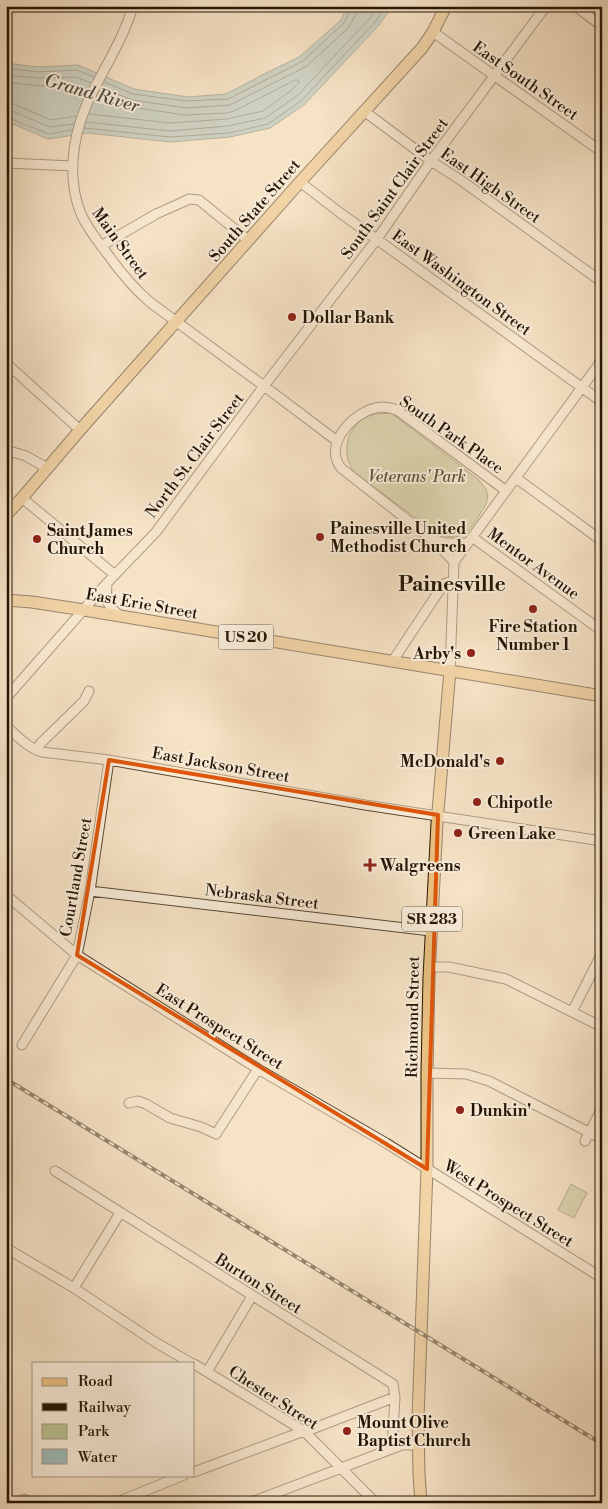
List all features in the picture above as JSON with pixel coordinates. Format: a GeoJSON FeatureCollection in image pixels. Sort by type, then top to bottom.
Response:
{"type":"FeatureCollection","features":[{"type":"Feature","properties":{"kind":"main road","name":"South State Street"},"geometry":{"type":"LineString","coordinates":[[6,515],[248,240],[422,48],[433,32],[446,6]]}},
{"type":"Feature","properties":{"kind":"main road","name":"East Erie Street"},"geometry":{"type":"LineString","coordinates":[[6,600],[84,610],[450,670]]}},
{"type":"Feature","properties":{"kind":"main road","name":"US 20"},"geometry":{"type":"LineString","coordinates":[[450,670],[602,696]]}},
{"type":"Feature","properties":{"kind":"main road","name":"Richmond Street"},"geometry":{"type":"LineString","coordinates":[[421,1503],[418,1418],[427,1169],[427,1073],[431,931],[450,670]]}},
{"type":"Feature","properties":{"kind":"main road","name":"Richmond Street"},"geometry":{"type":"LineString","coordinates":[[415,1503],[419,1474]]}},
{"type":"Feature","properties":{"kind":"street","name":"Main Street"},"geometry":{"type":"LineString","coordinates":[[133,6],[117,48],[85,111],[78,131],[73,179],[81,214],[90,232],[124,278],[137,291],[337,441]]}},
{"type":"Feature","properties":{"kind":"street","name":"South Saint Clair Street"},"geometry":{"type":"LineString","coordinates":[[264,386],[377,239],[493,75],[546,6]]}},
{"type":"Feature","properties":{"kind":"street"},"geometry":{"type":"LineString","coordinates":[[575,6],[602,26]]}},
{"type":"Feature","properties":{"kind":"street","name":"East South Street"},"geometry":{"type":"LineString","coordinates":[[433,32],[602,152]]}},
{"type":"Feature","properties":{"kind":"street","name":"East High Street"},"geometry":{"type":"LineString","coordinates":[[364,111],[431,161],[462,181],[602,282]]}},
{"type":"Feature","properties":{"kind":"street"},"geometry":{"type":"LineString","coordinates":[[6,164],[73,166]]}},
{"type":"Feature","properties":{"kind":"street","name":"East Washington Street"},"geometry":{"type":"LineString","coordinates":[[300,182],[319,198],[602,402]]}},
{"type":"Feature","properties":{"kind":"street"},"geometry":{"type":"LineString","coordinates":[[101,246],[156,214],[189,199],[199,200],[248,240]]}},
{"type":"Feature","properties":{"kind":"street"},"geometry":{"type":"LineString","coordinates":[[337,441],[335,456],[341,468],[433,540],[454,562],[602,360]]}},
{"type":"Feature","properties":{"kind":"street"},"geometry":{"type":"LineString","coordinates":[[6,363],[80,430]]}},
{"type":"Feature","properties":{"kind":"street","name":"North St. Clair Street"},"geometry":{"type":"LineString","coordinates":[[6,698],[115,574],[156,532],[264,386]]}},
{"type":"Feature","properties":{"kind":"street","name":"South Park Place"},"geometry":{"type":"LineString","coordinates":[[337,441],[357,417],[372,409],[388,407],[397,410],[505,490]]}},
{"type":"Feature","properties":{"kind":"street"},"geometry":{"type":"LineString","coordinates":[[6,450],[26,456],[47,468]]}},
{"type":"Feature","properties":{"kind":"street"},"geometry":{"type":"LineString","coordinates":[[516,478],[602,541]]}},
{"type":"Feature","properties":{"kind":"street"},"geometry":{"type":"LineString","coordinates":[[22,498],[115,574]]}},
{"type":"Feature","properties":{"kind":"street"},"geometry":{"type":"LineString","coordinates":[[433,540],[445,543],[470,540]]}},
{"type":"Feature","properties":{"kind":"street","name":"Mentor Avenue"},"geometry":{"type":"LineString","coordinates":[[470,540],[602,631]]}},
{"type":"Feature","properties":{"kind":"street","name":"Richmond Street"},"geometry":{"type":"LineString","coordinates":[[450,670],[454,562]]}},
{"type":"Feature","properties":{"kind":"street"},"geometry":{"type":"LineString","coordinates":[[392,662],[441,588],[453,581]]}},
{"type":"Feature","properties":{"kind":"street"},"geometry":{"type":"LineString","coordinates":[[107,583],[109,607],[120,616]]}},
{"type":"Feature","properties":{"kind":"street"},"geometry":{"type":"LineString","coordinates":[[36,750],[84,701],[89,691]]}},
{"type":"Feature","properties":{"kind":"street","name":"East Jackson Street"},"geometry":{"type":"LineString","coordinates":[[6,726],[36,750],[109,760],[356,803],[602,841]]}},
{"type":"Feature","properties":{"kind":"street","name":"Courtland Street"},"geometry":{"type":"LineString","coordinates":[[22,1045],[77,955],[90,891],[109,760]]}},
{"type":"Feature","properties":{"kind":"street","name":"Nebraska Street"},"geometry":{"type":"LineString","coordinates":[[90,891],[431,931]]}},
{"type":"Feature","properties":{"kind":"street","name":"East Prospect Street"},"geometry":{"type":"LineString","coordinates":[[6,895],[77,955],[258,1068],[427,1169]]}},
{"type":"Feature","properties":{"kind":"street"},"geometry":{"type":"LineString","coordinates":[[572,1012],[602,952]]}},
{"type":"Feature","properties":{"kind":"street"},"geometry":{"type":"LineString","coordinates":[[430,967],[449,967],[506,979],[602,1027]]}},
{"type":"Feature","properties":{"kind":"street"},"geometry":{"type":"LineString","coordinates":[[129,1103],[138,1102],[146,1104],[170,1118],[201,1126],[216,1134],[258,1068]]}},
{"type":"Feature","properties":{"kind":"street"},"geometry":{"type":"LineString","coordinates":[[427,1073],[466,1074],[489,1081],[587,1136],[602,1139]]}},
{"type":"Feature","properties":{"kind":"street"},"geometry":{"type":"LineString","coordinates":[[587,1136],[602,1108]]}},
{"type":"Feature","properties":{"kind":"street","name":"West Prospect Street"},"geometry":{"type":"LineString","coordinates":[[427,1169],[600,1274]]}},
{"type":"Feature","properties":{"kind":"street","name":"Burton Street"},"geometry":{"type":"LineString","coordinates":[[55,1171],[393,1384],[395,1397]]}},
{"type":"Feature","properties":{"kind":"street"},"geometry":{"type":"LineString","coordinates":[[74,1288],[120,1212]]}},
{"type":"Feature","properties":{"kind":"street","name":"Chester Street"},"geometry":{"type":"LineString","coordinates":[[6,1248],[74,1288],[189,1362]]}},
{"type":"Feature","properties":{"kind":"street"},"geometry":{"type":"LineString","coordinates":[[207,1372],[252,1296]]}},
{"type":"Feature","properties":{"kind":"street","name":"Chester Street"},"geometry":{"type":"LineString","coordinates":[[195,1366],[304,1432],[376,1503]]}},
{"type":"Feature","properties":{"kind":"street"},"geometry":{"type":"LineString","coordinates":[[195,1472],[395,1397],[392,1449]]}},
{"type":"Feature","properties":{"kind":"street"},"geometry":{"type":"LineString","coordinates":[[249,1503],[402,1445],[418,1445]]}},
{"type":"Feature","properties":{"kind":"street"},"geometry":{"type":"LineString","coordinates":[[115,1503],[182,1476]]}},
{"type":"Feature","properties":{"kind":"highlighted area"},"geometry":{"type":"Polygon","coordinates":[[[109,760],[438,815],[427,1169],[77,955],[109,760]]]}},
{"type":"Feature","properties":{"kind":"green space","name":"Veterans' Park"},"geometry":{"type":"Polygon","coordinates":[[[391,413],[479,480],[487,491],[487,501],[468,531],[451,537],[435,532],[355,473],[347,457],[348,440],[351,432],[363,419],[371,415],[391,413]]]}},
{"type":"Feature","properties":{"kind":"green space"},"geometry":{"type":"Polygon","coordinates":[[[571,1184],[587,1193],[574,1218],[558,1210],[571,1184]]]}},
{"type":"Feature","properties":{"kind":"water","name":"Grand River"},"geometry":{"type":"Polygon","coordinates":[[[348,6],[392,6],[380,24],[304,105],[270,128],[230,137],[170,142],[88,133],[48,139],[6,121],[6,63],[38,67],[78,65],[134,89],[188,97],[226,94],[299,57],[340,21],[348,6]]]}},
{"type":"Feature","properties":{"kind":"railway"},"geometry":{"type":"LineString","coordinates":[[6,1079],[602,1444]]}},
{"type":"Feature","properties":{"kind":"place","name":"Dollar Bank"},"geometry":{"type":"Point","coordinates":[292,317]}},
{"type":"Feature","properties":{"kind":"place","name":"Painesville United Methodist Church"},"geometry":{"type":"Point","coordinates":[320,537]}},
{"type":"Feature","properties":{"kind":"place","name":"Saint James Church"},"geometry":{"type":"Point","coordinates":[37,539]}},
{"type":"Feature","properties":{"kind":"place","name":"Fire Station Number 1"},"geometry":{"type":"Point","coordinates":[533,609]}},
{"type":"Feature","properties":{"kind":"place","name":"Arby's"},"geometry":{"type":"Point","coordinates":[471,653]}},
{"type":"Feature","properties":{"kind":"place","name":"McDonald's"},"geometry":{"type":"Point","coordinates":[500,761]}},
{"type":"Feature","properties":{"kind":"place","name":"Chipotle"},"geometry":{"type":"Point","coordinates":[477,802]}},
{"type":"Feature","properties":{"kind":"place","name":"Green Lake"},"geometry":{"type":"Point","coordinates":[458,833]}},
{"type":"Feature","properties":{"kind":"place","name":"Walgreens"},"geometry":{"type":"Point","coordinates":[370,865]}},
{"type":"Feature","properties":{"kind":"place","name":"Dunkin'"},"geometry":{"type":"Point","coordinates":[460,1110]}},
{"type":"Feature","properties":{"kind":"place","name":"Mount Olive Baptist Church"},"geometry":{"type":"Point","coordinates":[347,1431]}},
{"type":"Feature","properties":{"kind":"district","name":"Painesville"},"geometry":{"type":"Point","coordinates":[452,584]}}]}
